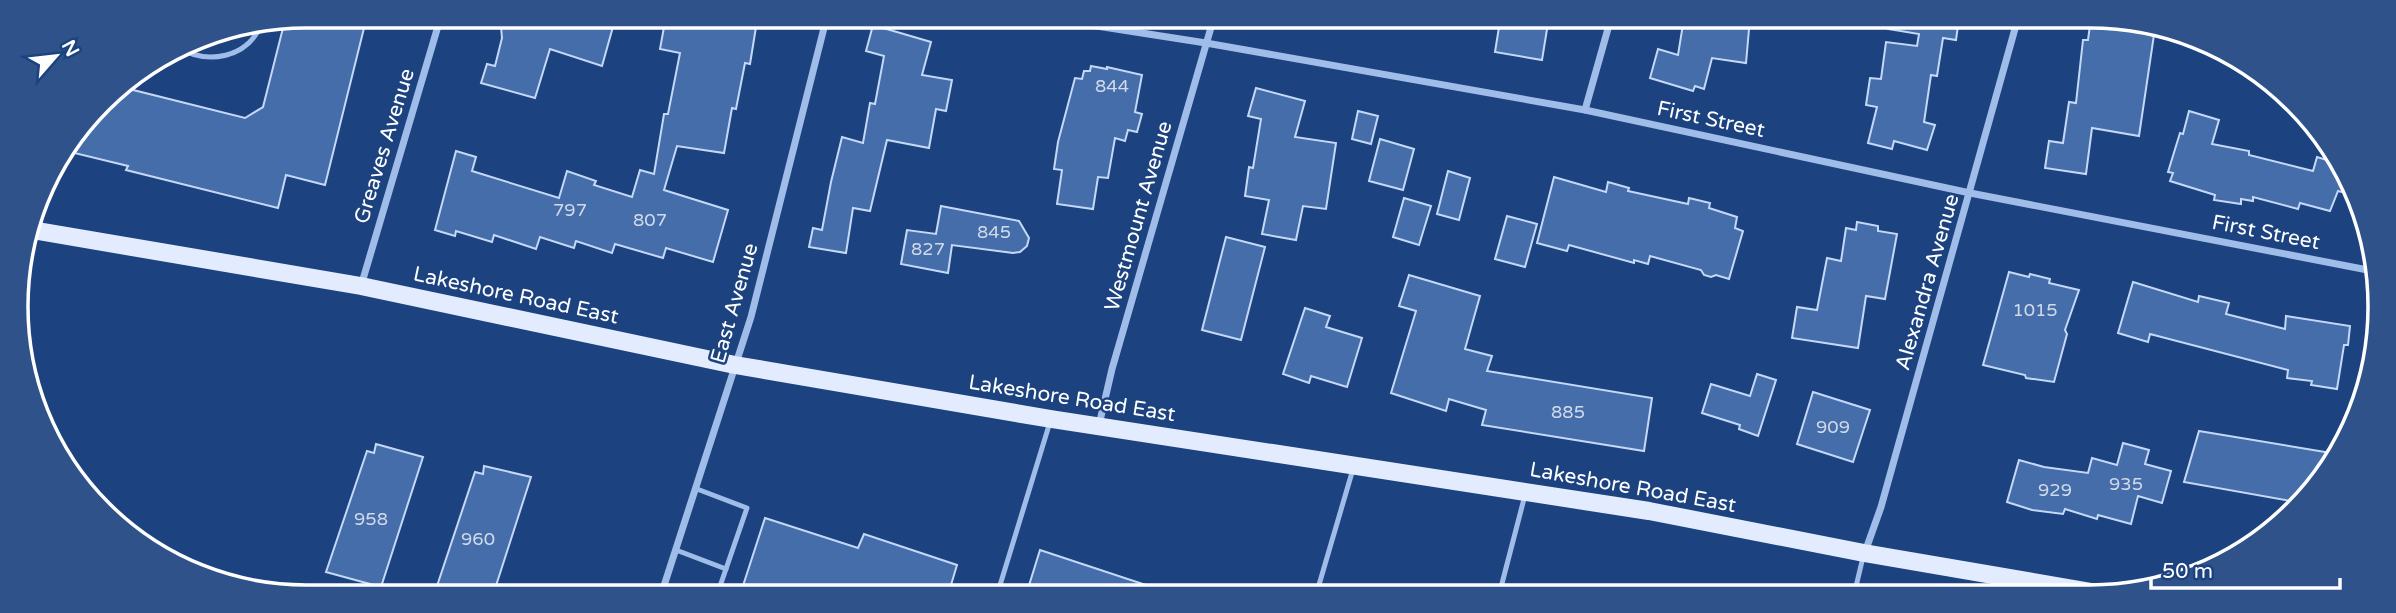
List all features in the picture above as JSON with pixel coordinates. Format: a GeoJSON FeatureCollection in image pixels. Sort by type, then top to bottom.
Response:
{"type":"FeatureCollection","features":[{"type":"Feature","properties":{"kind":"main road","name":"Lakeshore Road East"},"geometry":{"type":"LineString","coordinates":[[38,231],[361,286],[735,365],[1051,419],[1649,511],[1864,553],[2051,585]]}},
{"type":"Feature","properties":{"kind":"street","name":"Greaves Avenue"},"geometry":{"type":"LineString","coordinates":[[361,286],[437,28]]}},
{"type":"Feature","properties":{"kind":"street","name":"East Avenue"},"geometry":{"type":"LineString","coordinates":[[664,585],[751,317],[824,28]]}},
{"type":"Feature","properties":{"kind":"street","name":"First Street"},"geometry":{"type":"LineString","coordinates":[[1110,28],[1585,110],[1970,193],[2366,270]]}},
{"type":"Feature","properties":{"kind":"street","name":"Westmount Avenue"},"geometry":{"type":"LineString","coordinates":[[1099,425],[1119,344],[1211,28]]}},
{"type":"Feature","properties":{"kind":"street"},"geometry":{"type":"LineString","coordinates":[[1585,110],[1608,28]]}},
{"type":"Feature","properties":{"kind":"street","name":"Alexandra Avenue"},"geometry":{"type":"LineString","coordinates":[[1864,553],[1881,507],[2015,28]]}},
{"type":"Feature","properties":{"kind":"lane"},"geometry":{"type":"LineString","coordinates":[[189,54],[205,58],[236,52],[249,43],[256,32]]}},
{"type":"Feature","properties":{"kind":"lane"},"geometry":{"type":"LineString","coordinates":[[1000,585],[1051,419]]}},
{"type":"Feature","properties":{"kind":"lane"},"geometry":{"type":"LineString","coordinates":[[1319,585],[1353,466]]}},
{"type":"Feature","properties":{"kind":"lane"},"geometry":{"type":"LineString","coordinates":[[697,489],[747,508],[720,585]]}},
{"type":"Feature","properties":{"kind":"lane"},"geometry":{"type":"LineString","coordinates":[[1502,585],[1526,492]]}},
{"type":"Feature","properties":{"kind":"lane"},"geometry":{"type":"LineString","coordinates":[[676,550],[726,569]]}},
{"type":"Feature","properties":{"kind":"lane"},"geometry":{"type":"LineString","coordinates":[[1856,585],[1864,553]]}},
{"type":"Feature","properties":{"kind":"building"},"geometry":{"type":"Polygon","coordinates":[[[364,28],[325,185],[286,175],[278,208],[126,170],[128,166],[74,153],[97,123],[132,90],[245,118],[263,107],[283,29],[364,28]]]}},
{"type":"Feature","properties":{"kind":"building"},"geometry":{"type":"Polygon","coordinates":[[[501,28],[613,28],[602,66],[550,49],[535,98],[481,83],[487,64],[495,66],[502,38],[501,28]]]}},
{"type":"Feature","properties":{"kind":"building"},"geometry":{"type":"Polygon","coordinates":[[[664,28],[756,28],[750,64],[745,63],[736,109],[732,108],[724,153],[677,146],[664,190],[728,210],[713,262],[666,248],[663,258],[615,244],[612,253],[576,241],[574,248],[540,237],[536,249],[494,235],[492,242],[456,231],[455,236],[435,230],[456,151],[476,157],[472,171],[559,198],[567,171],[596,181],[594,185],[632,197],[640,170],[654,174],[664,114],[668,114],[680,53],[660,49],[664,28]]]}},
{"type":"Feature","properties":{"kind":"building"},"geometry":{"type":"Polygon","coordinates":[[[872,28],[883,28],[931,42],[922,75],[952,80],[946,111],[936,109],[929,148],[887,140],[870,211],[853,208],[846,253],[809,247],[813,228],[822,230],[842,137],[863,143],[870,103],[875,104],[884,56],[866,51],[872,28]]]}},
{"type":"Feature","properties":{"kind":"building"},"geometry":{"type":"Polygon","coordinates":[[[1499,28],[1547,28],[1542,60],[1495,52],[1499,28]]]}},
{"type":"Feature","properties":{"kind":"building"},"geometry":{"type":"Polygon","coordinates":[[[1682,28],[1749,28],[1746,63],[1712,58],[1704,89],[1695,86],[1693,91],[1650,78],[1658,49],[1678,55],[1682,28]]]}},
{"type":"Feature","properties":{"kind":"building"},"geometry":{"type":"Polygon","coordinates":[[[1958,28],[1956,40],[1943,38],[1937,76],[1931,75],[1924,122],[1935,125],[1927,150],[1894,141],[1892,149],[1868,143],[1877,107],[1866,105],[1870,78],[1881,79],[1886,42],[1917,46],[1919,34],[1888,29],[1958,28]]]}},
{"type":"Feature","properties":{"kind":"building"},"geometry":{"type":"Polygon","coordinates":[[[2090,28],[2154,35],[2139,136],[2092,128],[2086,174],[2045,168],[2049,141],[2063,143],[2069,102],[2076,103],[2083,40],[2088,40],[2090,28]]]}},
{"type":"Feature","properties":{"kind":"building"},"geometry":{"type":"Polygon","coordinates":[[[1091,66],[1142,75],[1135,112],[1142,114],[1137,132],[1128,130],[1125,141],[1115,138],[1108,178],[1098,177],[1093,209],[1057,204],[1062,170],[1054,169],[1058,142],[1075,78],[1082,79],[1084,71],[1090,71],[1091,66]]]}},
{"type":"Feature","properties":{"kind":"building"},"geometry":{"type":"Polygon","coordinates":[[[1256,88],[1305,101],[1295,137],[1336,143],[1326,209],[1303,206],[1296,240],[1262,234],[1269,200],[1245,196],[1249,167],[1253,168],[1261,119],[1248,116],[1256,88]]]}},
{"type":"Feature","properties":{"kind":"building"},"geometry":{"type":"Polygon","coordinates":[[[1358,111],[1378,116],[1371,144],[1352,139],[1358,111]]]}},
{"type":"Feature","properties":{"kind":"building"},"geometry":{"type":"Polygon","coordinates":[[[2189,111],[2219,120],[2212,144],[2249,151],[2249,155],[2313,171],[2317,157],[2326,160],[2343,192],[2338,191],[2330,211],[2300,203],[2298,209],[2253,197],[2253,201],[2241,199],[2241,204],[2214,200],[2215,195],[2170,181],[2173,173],[2168,172],[2180,133],[2183,134],[2189,111]]]}},
{"type":"Feature","properties":{"kind":"building"},"geometry":{"type":"Polygon","coordinates":[[[1380,139],[1414,149],[1403,190],[1369,181],[1380,139]]]}},
{"type":"Feature","properties":{"kind":"building"},"geometry":{"type":"Polygon","coordinates":[[[1448,171],[1470,178],[1459,220],[1437,214],[1448,171]]]}},
{"type":"Feature","properties":{"kind":"building"},"geometry":{"type":"Polygon","coordinates":[[[1554,177],[1606,192],[1608,182],[1629,188],[1628,191],[1688,204],[1689,198],[1710,203],[1709,208],[1737,217],[1735,228],[1743,231],[1729,279],[1704,275],[1701,270],[1650,256],[1648,264],[1634,260],[1634,263],[1569,245],[1567,251],[1537,243],[1554,177]]]}},
{"type":"Feature","properties":{"kind":"building"},"geometry":{"type":"Polygon","coordinates":[[[1404,198],[1431,206],[1419,245],[1393,237],[1404,198]]]}},
{"type":"Feature","properties":{"kind":"building"},"geometry":{"type":"Polygon","coordinates":[[[941,206],[1019,221],[1029,238],[1027,246],[1020,252],[1013,253],[952,245],[948,273],[901,264],[907,230],[936,234],[941,206]]]}},
{"type":"Feature","properties":{"kind":"building"},"geometry":{"type":"Polygon","coordinates":[[[1507,216],[1537,224],[1525,267],[1495,259],[1507,216]]]}},
{"type":"Feature","properties":{"kind":"building"},"geometry":{"type":"Polygon","coordinates":[[[1857,222],[1878,226],[1878,231],[1897,234],[1885,299],[1866,296],[1858,348],[1792,338],[1797,307],[1817,310],[1827,258],[1841,261],[1846,228],[1856,230],[1857,222]]]}},
{"type":"Feature","properties":{"kind":"building"},"geometry":{"type":"Polygon","coordinates":[[[1226,237],[1265,247],[1241,340],[1202,330],[1226,237]]]}},
{"type":"Feature","properties":{"kind":"building"},"geometry":{"type":"Polygon","coordinates":[[[2009,272],[2050,279],[2049,283],[2079,290],[2065,330],[2067,334],[2054,382],[2026,378],[2025,375],[1983,365],[2009,272]]]}},
{"type":"Feature","properties":{"kind":"building"},"geometry":{"type":"Polygon","coordinates":[[[1409,275],[1480,296],[1465,349],[1492,356],[1487,371],[1652,398],[1644,451],[1482,425],[1486,410],[1449,399],[1446,411],[1391,393],[1416,311],[1399,306],[1409,275]]]}},
{"type":"Feature","properties":{"kind":"building"},"geometry":{"type":"Polygon","coordinates":[[[2133,282],[2198,302],[2199,296],[2229,303],[2226,314],[2285,329],[2286,316],[2350,326],[2337,389],[2311,385],[2312,381],[2287,378],[2288,370],[2150,334],[2148,342],[2118,333],[2133,282]]]}},
{"type":"Feature","properties":{"kind":"building"},"geometry":{"type":"Polygon","coordinates":[[[1305,308],[1330,316],[1326,327],[1362,338],[1347,387],[1311,376],[1309,383],[1283,374],[1305,308]]]}},
{"type":"Feature","properties":{"kind":"building"},"geometry":{"type":"Polygon","coordinates":[[[1757,374],[1776,380],[1758,436],[1739,429],[1740,425],[1702,413],[1711,384],[1750,396],[1757,374]]]}},
{"type":"Feature","properties":{"kind":"building"},"geometry":{"type":"Polygon","coordinates":[[[1813,392],[1870,410],[1853,462],[1797,444],[1813,392]]]}},
{"type":"Feature","properties":{"kind":"building"},"geometry":{"type":"Polygon","coordinates":[[[2199,431],[2327,452],[2288,501],[2184,482],[2199,431]]]}},
{"type":"Feature","properties":{"kind":"building"},"geometry":{"type":"Polygon","coordinates":[[[2123,443],[2149,450],[2145,464],[2171,471],[2162,503],[2138,496],[2131,524],[2098,515],[2097,519],[2065,509],[2063,514],[2032,510],[2007,502],[2019,460],[2044,467],[2088,473],[2092,458],[2117,465],[2123,443]]]}},
{"type":"Feature","properties":{"kind":"building"},"geometry":{"type":"Polygon","coordinates":[[[376,444],[423,457],[382,585],[326,572],[367,451],[374,453],[376,444]]]}},
{"type":"Feature","properties":{"kind":"building"},"geometry":{"type":"Polygon","coordinates":[[[484,466],[531,477],[496,585],[437,585],[475,472],[483,474],[484,466]]]}},
{"type":"Feature","properties":{"kind":"building"},"geometry":{"type":"Polygon","coordinates":[[[765,518],[858,548],[864,534],[957,565],[951,585],[743,585],[765,518]]]}},
{"type":"Feature","properties":{"kind":"building"},"geometry":{"type":"Polygon","coordinates":[[[1040,550],[1146,585],[1029,585],[1040,550]]]}}]}
